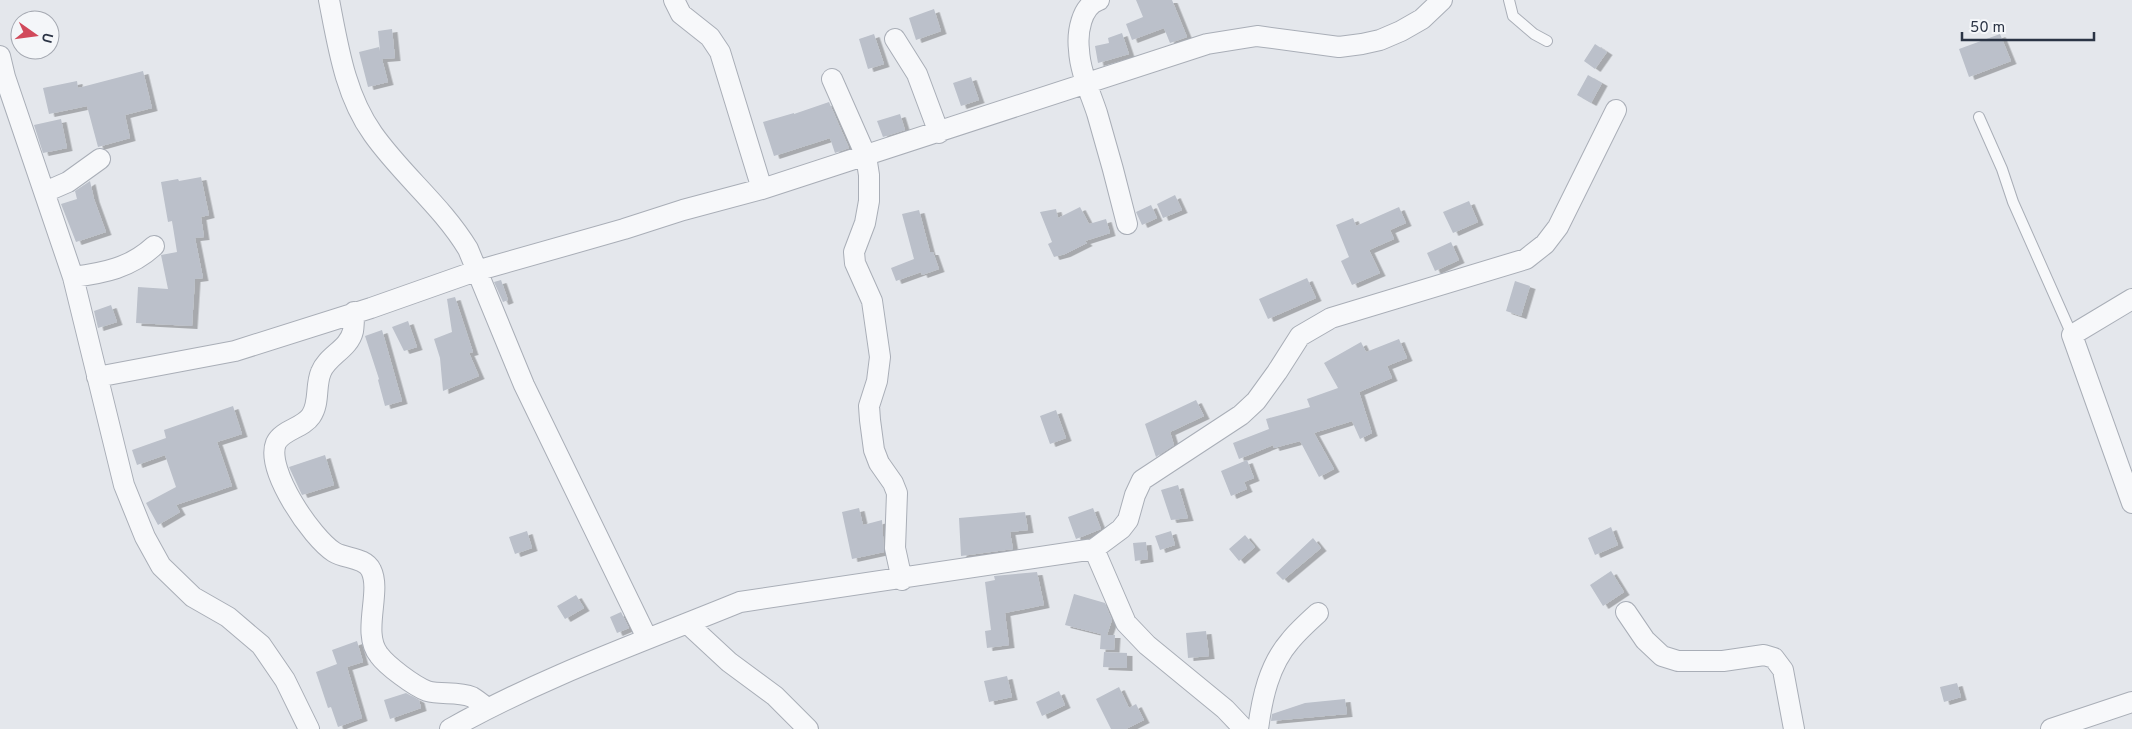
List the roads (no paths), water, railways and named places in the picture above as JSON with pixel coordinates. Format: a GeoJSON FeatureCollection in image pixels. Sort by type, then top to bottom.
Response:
{"type":"FeatureCollection","features":[{"type":"Feature","properties":{"kind":"street"},"geometry":{"type":"LineString","coordinates":[[329,0],[342,66],[354,101],[372,133],[403,171],[456,229],[468,249],[524,385],[647,638]]}},
{"type":"Feature","properties":{"kind":"street"},"geometry":{"type":"LineString","coordinates":[[674,0],[681,14],[710,37],[720,52],[762,189]]}},
{"type":"Feature","properties":{"kind":"street"},"geometry":{"type":"LineString","coordinates":[[1099,0],[1092,2],[1085,10],[1078,37],[1080,57],[1110,155],[1127,224]]}},
{"type":"Feature","properties":{"kind":"street"},"geometry":{"type":"LineString","coordinates":[[96,377],[235,351],[370,308],[476,271],[624,229],[683,210],[762,189],[939,133],[1207,44],[1257,36],[1339,47],[1380,40],[1422,19],[1442,0]]}},
{"type":"Feature","properties":{"kind":"street"},"geometry":{"type":"LineString","coordinates":[[894,40],[917,74],[939,133]]}},
{"type":"Feature","properties":{"kind":"street"},"geometry":{"type":"LineString","coordinates":[[0,56],[5,77],[73,277],[124,485],[145,537],[161,566],[193,597],[228,617],[260,645],[285,680],[309,729]]}},
{"type":"Feature","properties":{"kind":"street"},"geometry":{"type":"LineString","coordinates":[[832,79],[866,156],[869,175],[869,202],[866,223],[854,252],[855,263],[872,301],[880,357],[877,381],[869,406],[870,420],[874,450],[885,475],[893,483],[897,493],[895,548],[902,580]]}},
{"type":"Feature","properties":{"kind":"street"},"geometry":{"type":"LineString","coordinates":[[450,729],[488,708],[647,638],[688,624],[740,602],[902,580],[1094,550],[1121,529],[1128,520],[1135,495],[1142,480],[1241,415],[1256,401],[1278,372],[1300,336],[1331,318],[1526,259],[1545,244],[1558,227],[1616,110]]}},
{"type":"Feature","properties":{"kind":"street"},"geometry":{"type":"LineString","coordinates":[[45,192],[68,182],[100,159]]}},
{"type":"Feature","properties":{"kind":"street"},"geometry":{"type":"LineString","coordinates":[[73,277],[112,271],[141,258],[154,246]]}},
{"type":"Feature","properties":{"kind":"street"},"geometry":{"type":"LineString","coordinates":[[2132,299],[2072,336],[2132,503]]}},
{"type":"Feature","properties":{"kind":"street"},"geometry":{"type":"LineString","coordinates":[[354,312],[353,331],[349,340],[322,370],[313,414],[306,423],[280,438],[276,444],[276,466],[293,504],[323,544],[342,556],[365,564],[371,570],[373,581],[371,619],[373,644],[378,655],[412,684],[439,693],[471,697],[488,708]]}},
{"type":"Feature","properties":{"kind":"street"},"geometry":{"type":"LineString","coordinates":[[1094,550],[1126,623],[1147,645],[1225,709],[1244,729]]}},
{"type":"Feature","properties":{"kind":"street"},"geometry":{"type":"LineString","coordinates":[[1626,612],[1645,640],[1662,656],[1678,661],[1722,662],[1764,655],[1774,658],[1783,670],[1794,729]]}},
{"type":"Feature","properties":{"kind":"street"},"geometry":{"type":"LineString","coordinates":[[1258,729],[1263,696],[1277,660],[1289,641],[1318,613]]}},
{"type":"Feature","properties":{"kind":"street"},"geometry":{"type":"LineString","coordinates":[[688,624],[729,662],[775,696],[808,729]]}},
{"type":"Feature","properties":{"kind":"street"},"geometry":{"type":"LineString","coordinates":[[2051,729],[2132,702]]}},
{"type":"Feature","properties":{"kind":"lane"},"geometry":{"type":"LineString","coordinates":[[1509,0],[1513,16],[1534,34],[1547,40]]}},
{"type":"Feature","properties":{"kind":"lane"},"geometry":{"type":"LineString","coordinates":[[1979,117],[2002,169],[2017,211],[2072,336]]}}]}
